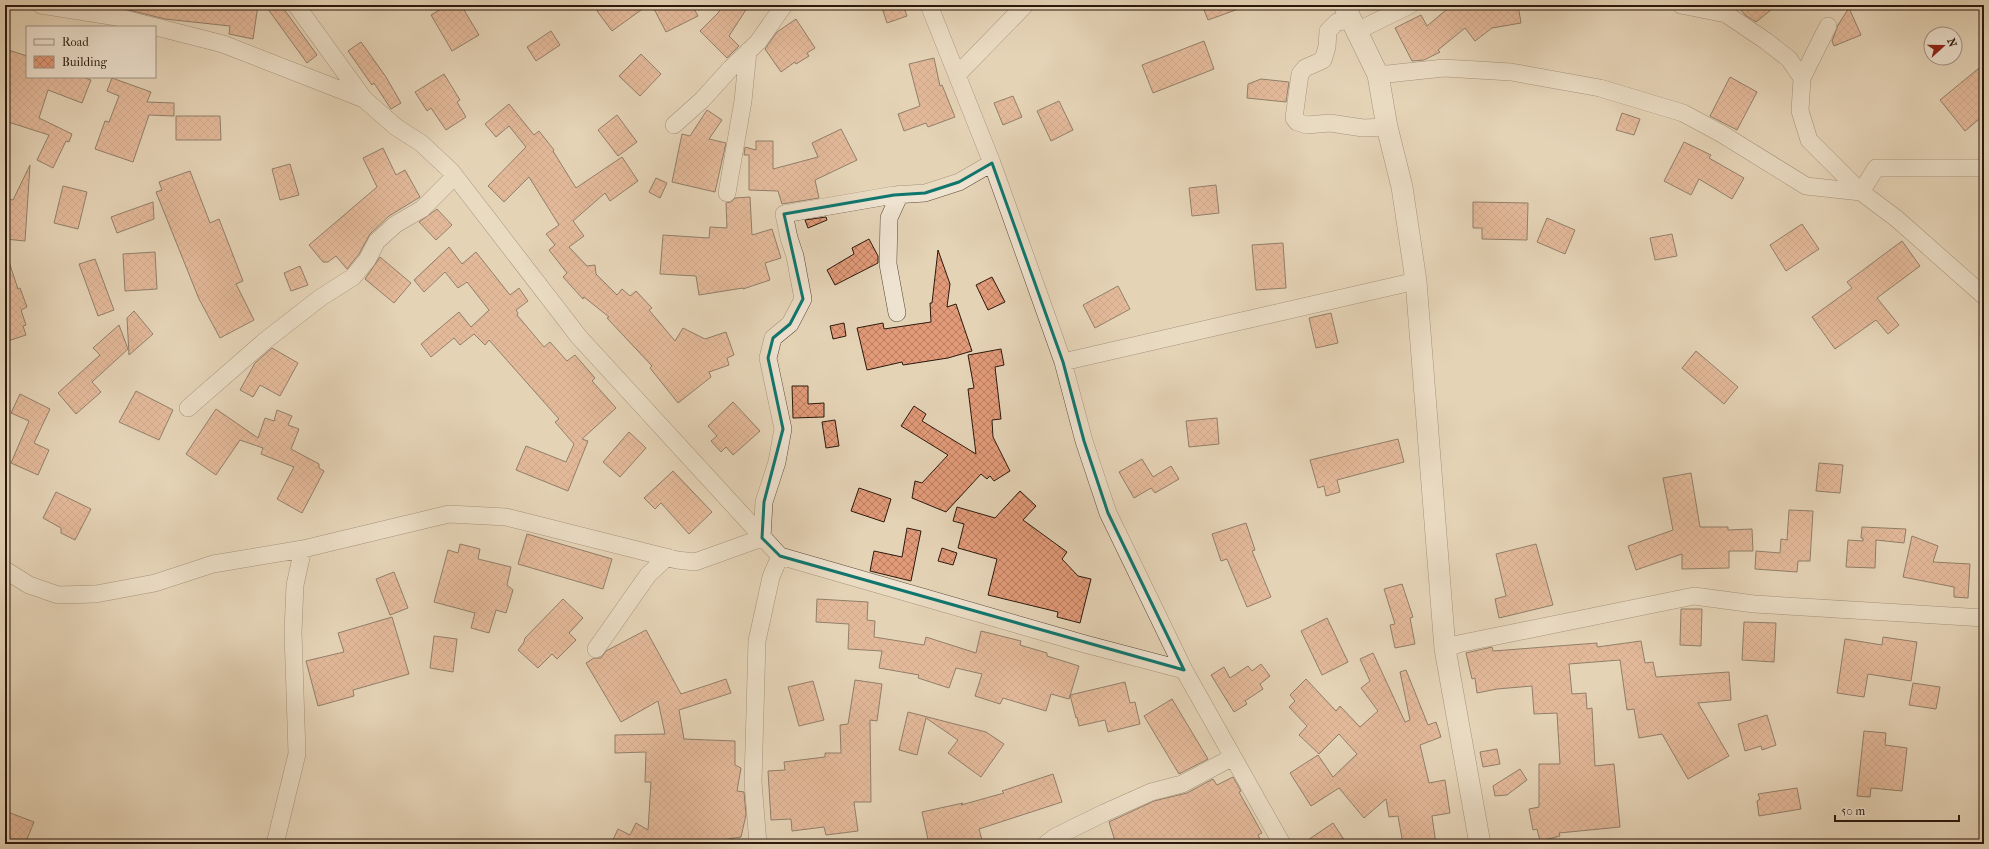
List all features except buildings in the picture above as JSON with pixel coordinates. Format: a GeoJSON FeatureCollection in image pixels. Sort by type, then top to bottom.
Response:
{"type":"FeatureCollection","features":[{"type":"Feature","properties":{"kind":"street"},"geometry":{"type":"LineString","coordinates":[[41,5],[117,17],[152,26]]}},
{"type":"Feature","properties":{"kind":"street"},"geometry":{"type":"LineString","coordinates":[[296,5],[364,100],[396,127],[422,143],[455,176],[579,337],[780,556],[1085,644],[1184,670]]}},
{"type":"Feature","properties":{"kind":"street"},"geometry":{"type":"LineString","coordinates":[[929,5],[992,163],[1063,362],[1084,442],[1108,513],[1184,670],[1282,844]]}},
{"type":"Feature","properties":{"kind":"street"},"geometry":{"type":"LineString","coordinates":[[957,75],[1025,5]]}},
{"type":"Feature","properties":{"kind":"street"},"geometry":{"type":"LineString","coordinates":[[1387,127],[1363,128],[1330,123],[1307,125],[1297,122],[1294,118],[1300,74],[1305,68],[1323,60],[1327,47],[1328,31],[1337,22],[1410,5]]}},
{"type":"Feature","properties":{"kind":"street"},"geometry":{"type":"LineString","coordinates":[[1681,5],[1726,14],[1766,41],[1789,59],[1802,78]]}},
{"type":"Feature","properties":{"kind":"street"},"geometry":{"type":"LineString","coordinates":[[674,125],[702,100],[758,42],[778,6]]}},
{"type":"Feature","properties":{"kind":"street"},"geometry":{"type":"LineString","coordinates":[[1351,19],[1378,75],[1387,127],[1402,187],[1416,281],[1445,649],[1480,844]]}},
{"type":"Feature","properties":{"kind":"street"},"geometry":{"type":"LineString","coordinates":[[1828,26],[1802,78],[1800,110],[1809,140],[1861,192],[1897,219],[1984,296]]}},
{"type":"Feature","properties":{"kind":"street"},"geometry":{"type":"LineString","coordinates":[[156,27],[223,44],[364,100]]}},
{"type":"Feature","properties":{"kind":"street"},"geometry":{"type":"LineString","coordinates":[[727,192],[743,101],[748,51]]}},
{"type":"Feature","properties":{"kind":"street"},"geometry":{"type":"LineString","coordinates":[[1378,75],[1444,68],[1511,72],[1600,88],[1683,113],[1722,134],[1806,186],[1861,192]]}},
{"type":"Feature","properties":{"kind":"street"},"geometry":{"type":"LineString","coordinates":[[762,538],[764,502],[777,462],[783,429],[768,358],[773,338],[790,324],[803,299],[795,256],[789,238],[784,214],[900,194],[925,193],[959,182],[992,163]]}},
{"type":"Feature","properties":{"kind":"street"},"geometry":{"type":"LineString","coordinates":[[1861,192],[1876,168],[1984,168]]}},
{"type":"Feature","properties":{"kind":"street"},"geometry":{"type":"LineString","coordinates":[[188,408],[266,340],[320,298],[353,277],[367,260],[377,241],[396,224],[422,209],[455,176]]}},
{"type":"Feature","properties":{"kind":"street"},"geometry":{"type":"LineString","coordinates":[[897,313],[888,264],[889,218],[900,194]]}},
{"type":"Feature","properties":{"kind":"street"},"geometry":{"type":"LineString","coordinates":[[1063,362],[1416,281]]}},
{"type":"Feature","properties":{"kind":"street"},"geometry":{"type":"LineString","coordinates":[[5,570],[29,585],[58,595],[96,594],[155,584],[213,564],[303,549],[450,514],[506,517],[667,557],[695,562],[762,538]]}},
{"type":"Feature","properties":{"kind":"street"},"geometry":{"type":"LineString","coordinates":[[275,844],[297,754],[292,632],[296,585],[303,549]]}},
{"type":"Feature","properties":{"kind":"street"},"geometry":{"type":"LineString","coordinates":[[758,844],[753,782],[757,641],[771,576],[780,556]]}},
{"type":"Feature","properties":{"kind":"street"},"geometry":{"type":"LineString","coordinates":[[596,649],[648,575],[667,557]]}},
{"type":"Feature","properties":{"kind":"street"},"geometry":{"type":"LineString","coordinates":[[1445,649],[1458,644],[1694,596],[1754,604],[1984,618]]}},
{"type":"Feature","properties":{"kind":"street"},"geometry":{"type":"LineString","coordinates":[[1046,844],[1055,837],[1104,813],[1152,792],[1182,784],[1233,757]]}},
{"type":"Feature","properties":{"kind":"highlighted area"},"geometry":{"type":"Polygon","coordinates":[[[992,163],[1063,362],[1084,441],[1108,513],[1184,670],[780,556],[762,538],[764,502],[783,429],[768,358],[773,338],[790,324],[803,299],[784,214],[894,195],[925,193],[959,182],[992,163]]]}}]}
